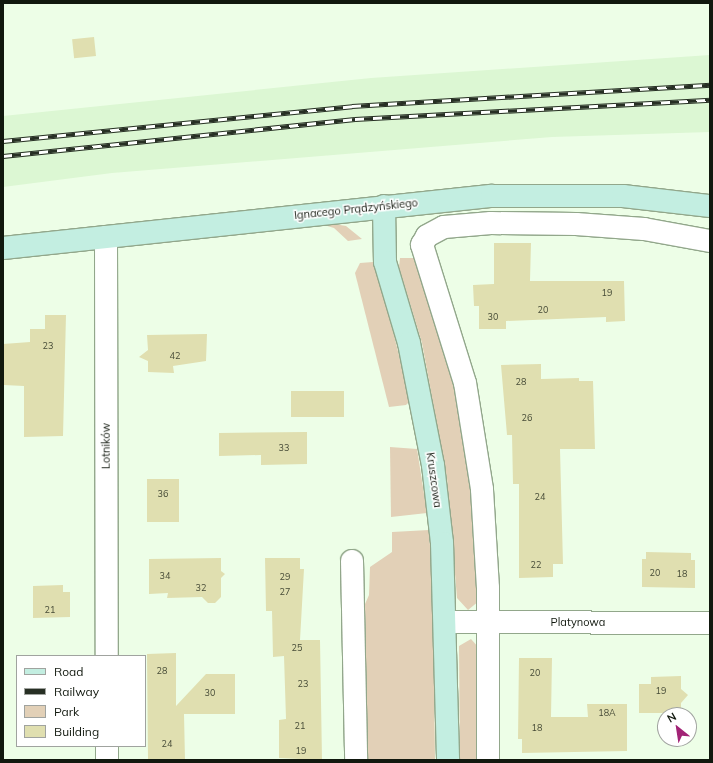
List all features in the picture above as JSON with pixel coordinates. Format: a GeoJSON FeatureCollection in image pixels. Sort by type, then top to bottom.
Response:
{"type":"FeatureCollection","features":[{"type":"Feature","properties":{"kind":"main road","name":"Ignacego Prądzyńskiego"},"geometry":{"type":"LineString","coordinates":[[3,248],[384,206],[537,194],[623,196],[710,206]]}},
{"type":"Feature","properties":{"kind":"main road","name":"Kruszcowa"},"geometry":{"type":"LineString","coordinates":[[384,206],[385,262],[409,343],[433,465],[442,543],[446,622],[448,760]]}},
{"type":"Feature","properties":{"kind":"street"},"geometry":{"type":"LineString","coordinates":[[488,760],[488,621],[485,512],[465,383],[422,245],[427,236],[444,227],[491,223],[637,228],[710,241]]}},
{"type":"Feature","properties":{"kind":"street","name":"Lotników"},"geometry":{"type":"LineString","coordinates":[[106,237],[107,655]]}},
{"type":"Feature","properties":{"kind":"street"},"geometry":{"type":"LineString","coordinates":[[352,561],[356,760]]}},
{"type":"Feature","properties":{"kind":"street","name":"Platynowa"},"geometry":{"type":"LineString","coordinates":[[446,622],[710,622]]}},
{"type":"Feature","properties":{"kind":"street"},"geometry":{"type":"LineString","coordinates":[[107,747],[107,760]]}},
{"type":"Feature","properties":{"kind":"shaded area"},"geometry":{"type":"Polygon","coordinates":[[[710,55],[710,132],[552,137],[112,173],[3,187],[3,116],[371,78],[710,55]]]}},
{"type":"Feature","properties":{"kind":"green space"},"geometry":{"type":"Polygon","coordinates":[[[334,224],[346,226],[362,239],[348,241],[334,228],[324,225],[334,224]]]}},
{"type":"Feature","properties":{"kind":"green space"},"geometry":{"type":"Polygon","coordinates":[[[400,258],[415,258],[455,382],[475,499],[479,601],[468,610],[457,598],[447,478],[422,343],[399,267],[400,258]]]}},
{"type":"Feature","properties":{"kind":"green space"},"geometry":{"type":"Polygon","coordinates":[[[373,262],[394,335],[410,401],[406,405],[389,407],[355,273],[360,263],[373,262]]]}},
{"type":"Feature","properties":{"kind":"green space"},"geometry":{"type":"Polygon","coordinates":[[[390,447],[417,449],[427,513],[391,517],[390,447]]]}},
{"type":"Feature","properties":{"kind":"green space"},"geometry":{"type":"Polygon","coordinates":[[[429,530],[433,593],[435,760],[367,760],[365,604],[369,595],[370,567],[392,552],[392,532],[429,530]]]}},
{"type":"Feature","properties":{"kind":"green space"},"geometry":{"type":"Polygon","coordinates":[[[471,639],[479,648],[479,760],[460,760],[459,646],[471,639]]]}},
{"type":"Feature","properties":{"kind":"building"},"geometry":{"type":"Polygon","coordinates":[[[94,37],[96,56],[74,58],[72,39],[94,37]]]}},
{"type":"Feature","properties":{"kind":"building"},"geometry":{"type":"Polygon","coordinates":[[[494,243],[531,243],[530,281],[624,281],[625,321],[606,322],[606,317],[506,321],[506,329],[479,329],[479,306],[474,306],[473,285],[494,284],[494,243]]]}},
{"type":"Feature","properties":{"kind":"building"},"geometry":{"type":"Polygon","coordinates":[[[45,315],[66,315],[63,436],[24,437],[24,386],[4,385],[3,344],[30,342],[30,329],[45,329],[45,315]]]}},
{"type":"Feature","properties":{"kind":"building"},"geometry":{"type":"Polygon","coordinates":[[[207,334],[206,361],[173,366],[174,373],[148,372],[148,361],[139,357],[148,350],[147,335],[207,334]]]}},
{"type":"Feature","properties":{"kind":"building"},"geometry":{"type":"Polygon","coordinates":[[[541,364],[541,379],[579,378],[579,381],[593,381],[595,449],[560,449],[563,564],[553,564],[553,577],[519,578],[519,484],[513,484],[512,435],[507,435],[501,365],[541,364]]]}},
{"type":"Feature","properties":{"kind":"building"},"geometry":{"type":"Polygon","coordinates":[[[291,391],[344,391],[344,417],[291,417],[291,391]]]}},
{"type":"Feature","properties":{"kind":"building"},"geometry":{"type":"Polygon","coordinates":[[[307,432],[307,464],[261,465],[261,455],[219,456],[219,433],[307,432]]]}},
{"type":"Feature","properties":{"kind":"building"},"geometry":{"type":"Polygon","coordinates":[[[147,479],[179,479],[179,522],[147,522],[147,479]]]}},
{"type":"Feature","properties":{"kind":"building"},"geometry":{"type":"Polygon","coordinates":[[[646,552],[691,553],[691,560],[695,560],[695,588],[642,587],[642,559],[646,559],[646,552]]]}},
{"type":"Feature","properties":{"kind":"building"},"geometry":{"type":"Polygon","coordinates":[[[221,558],[221,571],[225,574],[221,578],[221,597],[215,603],[208,603],[202,597],[167,598],[168,593],[149,594],[149,559],[221,558]]]}},
{"type":"Feature","properties":{"kind":"building"},"geometry":{"type":"Polygon","coordinates":[[[265,558],[300,558],[300,569],[304,569],[300,640],[320,640],[322,760],[279,758],[279,720],[286,719],[284,656],[273,657],[272,611],[266,611],[265,558]]]}},
{"type":"Feature","properties":{"kind":"building"},"geometry":{"type":"Polygon","coordinates":[[[63,585],[63,592],[70,592],[70,617],[33,618],[33,586],[63,585]]]}},
{"type":"Feature","properties":{"kind":"building"},"geometry":{"type":"Polygon","coordinates":[[[176,653],[176,706],[206,674],[235,674],[235,714],[184,714],[185,760],[148,760],[147,654],[176,653]]]}},
{"type":"Feature","properties":{"kind":"building"},"geometry":{"type":"Polygon","coordinates":[[[519,658],[552,658],[551,717],[588,717],[587,704],[627,704],[627,751],[522,753],[522,739],[518,739],[519,658]]]}},
{"type":"Feature","properties":{"kind":"building"},"geometry":{"type":"Polygon","coordinates":[[[681,676],[681,689],[688,695],[681,703],[681,707],[657,707],[657,713],[639,713],[639,684],[651,684],[651,677],[681,676]]]}},
{"type":"Feature","properties":{"kind":"railway"},"geometry":{"type":"LineString","coordinates":[[3,141],[352,106],[710,85]]}},
{"type":"Feature","properties":{"kind":"railway"},"geometry":{"type":"LineString","coordinates":[[3,156],[355,119],[710,100]]}}]}
